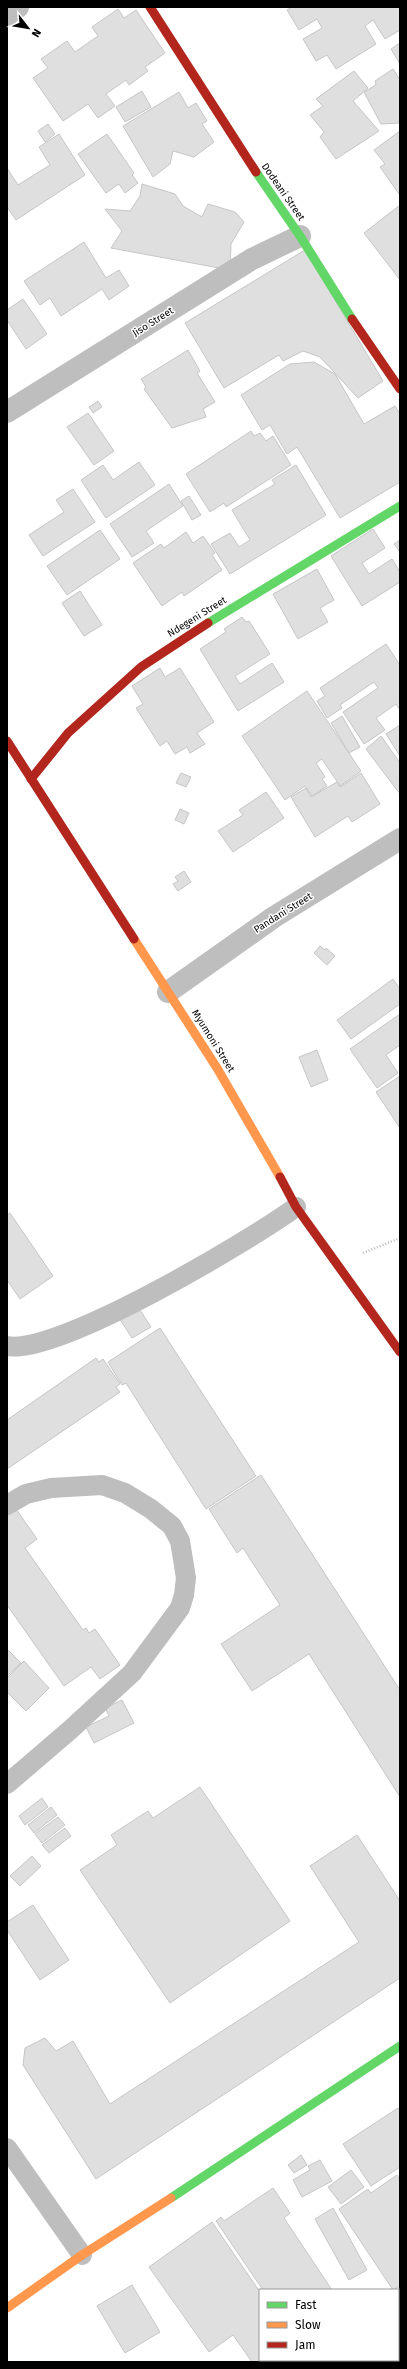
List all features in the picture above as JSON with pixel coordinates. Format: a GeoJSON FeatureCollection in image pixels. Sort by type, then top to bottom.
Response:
{"type":"FeatureCollection","features":[{"type":"Feature","properties":{"kind":"street"},"geometry":{"type":"LineString","coordinates":[[7,15],[18,7]]}},
{"type":"Feature","properties":{"kind":"street","name":"Dodeani Street"},"geometry":{"type":"LineString","coordinates":[[150,7],[255,171],[300,236],[355,324],[400,389]]}},
{"type":"Feature","properties":{"kind":"street","name":"Jiso Street"},"geometry":{"type":"LineString","coordinates":[[7,412],[252,259],[300,236]]}},
{"type":"Feature","properties":{"kind":"street","name":"Ndegeni Street"},"geometry":{"type":"LineString","coordinates":[[31,779],[68,733],[141,667],[182,639],[400,506]]}},
{"type":"Feature","properties":{"kind":"street","name":"Myumoni Street"},"geometry":{"type":"LineString","coordinates":[[7,741],[168,992],[266,1151],[296,1207],[333,1261],[370,1307],[400,1352]]}},
{"type":"Feature","properties":{"kind":"street","name":"Pandani Street"},"geometry":{"type":"LineString","coordinates":[[168,992],[274,917],[400,839]]}},
{"type":"Feature","properties":{"kind":"street"},"geometry":{"type":"LineString","coordinates":[[7,2308],[82,2256],[289,2121],[400,2046]]}},
{"type":"Feature","properties":{"kind":"lane"},"geometry":{"type":"LineString","coordinates":[[7,1346],[14,1347],[41,1343],[108,1315],[251,1239],[296,1207]]}},
{"type":"Feature","properties":{"kind":"lane"},"geometry":{"type":"LineString","coordinates":[[7,1506],[26,1494],[52,1488],[102,1484],[125,1493],[151,1509],[172,1526],[180,1541],[186,1578],[184,1595],[180,1608],[132,1673],[70,1730],[7,1784]]}},
{"type":"Feature","properties":{"kind":"lane"},"geometry":{"type":"LineString","coordinates":[[7,2148],[82,2256]]}},
{"type":"Feature","properties":{"kind":"path"},"geometry":{"type":"LineString","coordinates":[[333,1261],[377,1248],[400,1238]]}},
{"type":"Feature","properties":{"kind":"building"},"geometry":{"type":"Polygon","coordinates":[[[292,7],[400,7],[400,30],[385,39],[373,20],[365,26],[376,44],[336,69],[327,55],[316,61],[303,39],[322,28],[317,19],[299,30],[287,10],[292,7]]]}},
{"type":"Feature","properties":{"kind":"building"},"geometry":{"type":"Polygon","coordinates":[[[118,9],[124,18],[136,10],[165,53],[145,67],[148,71],[129,85],[126,80],[106,94],[115,106],[98,118],[88,104],[63,121],[33,78],[48,68],[41,59],[67,41],[75,52],[98,36],[92,27],[118,9]]]}},
{"type":"Feature","properties":{"kind":"building"},"geometry":{"type":"Polygon","coordinates":[[[400,43],[400,64],[391,49],[400,43]]]}},
{"type":"Feature","properties":{"kind":"building"},"geometry":{"type":"Polygon","coordinates":[[[393,69],[400,80],[400,123],[381,124],[364,92],[376,85],[375,81],[393,69]]]}},
{"type":"Feature","properties":{"kind":"building"},"geometry":{"type":"Polygon","coordinates":[[[354,71],[368,88],[353,101],[379,131],[336,159],[320,137],[324,132],[310,115],[323,106],[316,99],[354,71]]]}},
{"type":"Feature","properties":{"kind":"building"},"geometry":{"type":"Polygon","coordinates":[[[142,91],[151,107],[125,122],[116,107],[142,91]]]}},
{"type":"Feature","properties":{"kind":"building"},"geometry":{"type":"Polygon","coordinates":[[[179,92],[188,108],[196,103],[207,121],[202,124],[214,142],[194,157],[173,151],[170,164],[153,177],[123,126],[179,92]]]}},
{"type":"Feature","properties":{"kind":"building"},"geometry":{"type":"Polygon","coordinates":[[[48,124],[55,134],[45,142],[38,131],[48,124]]]}},
{"type":"Feature","properties":{"kind":"building"},"geometry":{"type":"Polygon","coordinates":[[[400,131],[399,194],[380,167],[385,164],[374,150],[400,131]]]}},
{"type":"Feature","properties":{"kind":"building"},"geometry":{"type":"Polygon","coordinates":[[[59,134],[85,175],[16,220],[7,207],[7,168],[18,185],[50,165],[39,147],[59,134]]]}},
{"type":"Feature","properties":{"kind":"building"},"geometry":{"type":"Polygon","coordinates":[[[107,134],[134,173],[132,175],[138,183],[125,193],[119,184],[106,193],[78,154],[107,134]]]}},
{"type":"Feature","properties":{"kind":"building"},"geometry":{"type":"Polygon","coordinates":[[[142,184],[175,194],[183,206],[202,217],[208,204],[235,212],[244,222],[231,244],[230,270],[111,248],[122,231],[105,209],[130,211],[140,196],[142,184]]]}},
{"type":"Feature","properties":{"kind":"building"},"geometry":{"type":"Polygon","coordinates":[[[400,205],[400,280],[364,233],[400,205]]]}},
{"type":"Feature","properties":{"kind":"building"},"geometry":{"type":"Polygon","coordinates":[[[84,242],[106,278],[119,270],[129,286],[109,300],[102,289],[61,316],[50,298],[40,305],[24,281],[84,242]]]}},
{"type":"Feature","properties":{"kind":"building"},"geometry":{"type":"Polygon","coordinates":[[[305,250],[383,381],[358,398],[320,357],[303,351],[283,361],[279,355],[224,388],[185,323],[305,250]]]}},
{"type":"Feature","properties":{"kind":"building"},"geometry":{"type":"Polygon","coordinates":[[[23,299],[47,334],[26,349],[7,320],[7,310],[23,299]]]}},
{"type":"Feature","properties":{"kind":"building"},"geometry":{"type":"Polygon","coordinates":[[[188,350],[200,371],[197,373],[215,402],[203,409],[206,417],[172,428],[144,389],[146,387],[141,379],[188,350]]]}},
{"type":"Feature","properties":{"kind":"building"},"geometry":{"type":"Polygon","coordinates":[[[314,362],[335,374],[364,424],[395,406],[400,414],[400,482],[340,518],[297,447],[287,454],[270,425],[262,430],[241,395],[290,364],[314,362]]]}},
{"type":"Feature","properties":{"kind":"building"},"geometry":{"type":"Polygon","coordinates":[[[98,401],[102,407],[93,413],[89,407],[98,401]]]}},
{"type":"Feature","properties":{"kind":"building"},"geometry":{"type":"Polygon","coordinates":[[[88,413],[114,451],[94,465],[67,427],[88,413]]]}},
{"type":"Feature","properties":{"kind":"building"},"geometry":{"type":"Polygon","coordinates":[[[251,431],[254,436],[260,433],[266,441],[273,436],[291,465],[226,507],[224,503],[210,512],[186,474],[251,431]]]}},
{"type":"Feature","properties":{"kind":"building"},"geometry":{"type":"Polygon","coordinates":[[[139,462],[155,485],[106,518],[81,480],[103,465],[113,480],[139,462]]]}},
{"type":"Feature","properties":{"kind":"building"},"geometry":{"type":"Polygon","coordinates":[[[296,465],[326,515],[230,574],[211,544],[230,533],[239,547],[250,540],[232,510],[275,484],[272,480],[296,465]]]}},
{"type":"Feature","properties":{"kind":"building"},"geometry":{"type":"Polygon","coordinates":[[[169,484],[183,506],[146,531],[154,543],[132,557],[110,524],[169,484]]]}},
{"type":"Feature","properties":{"kind":"building"},"geometry":{"type":"Polygon","coordinates":[[[73,489],[95,522],[43,556],[29,535],[64,512],[56,500],[73,489]]]}},
{"type":"Feature","properties":{"kind":"building"},"geometry":{"type":"Polygon","coordinates":[[[189,496],[201,515],[192,520],[181,501],[189,496]]]}},
{"type":"Feature","properties":{"kind":"building"},"geometry":{"type":"Polygon","coordinates":[[[373,529],[385,548],[362,563],[369,574],[392,559],[400,572],[400,582],[362,606],[331,556],[373,529]]]}},
{"type":"Feature","properties":{"kind":"building"},"geometry":{"type":"Polygon","coordinates":[[[100,530],[120,559],[67,595],[47,566],[100,530]]]}},
{"type":"Feature","properties":{"kind":"building"},"geometry":{"type":"Polygon","coordinates":[[[186,532],[193,543],[203,536],[215,553],[212,555],[222,570],[184,596],[182,592],[162,606],[133,563],[161,544],[164,548],[186,532]]]}},
{"type":"Feature","properties":{"kind":"building"},"geometry":{"type":"Polygon","coordinates":[[[400,540],[400,552],[394,544],[400,540]]]}},
{"type":"Feature","properties":{"kind":"building"},"geometry":{"type":"Polygon","coordinates":[[[317,569],[334,600],[320,608],[328,622],[298,639],[273,594],[317,569]]]}},
{"type":"Feature","properties":{"kind":"building"},"geometry":{"type":"Polygon","coordinates":[[[80,591],[102,625],[84,636],[62,603],[80,591]]]}},
{"type":"Feature","properties":{"kind":"building"},"geometry":{"type":"Polygon","coordinates":[[[242,617],[246,622],[249,621],[270,654],[235,676],[240,684],[272,663],[284,682],[238,711],[200,649],[226,632],[224,629],[242,617]]]}},
{"type":"Feature","properties":{"kind":"building"},"geometry":{"type":"Polygon","coordinates":[[[386,644],[400,665],[400,710],[396,704],[376,718],[385,730],[364,744],[343,712],[378,688],[374,682],[340,705],[342,708],[327,718],[317,701],[325,696],[320,688],[386,644]]]}},
{"type":"Feature","properties":{"kind":"building"},"geometry":{"type":"Polygon","coordinates":[[[160,668],[165,677],[180,668],[214,722],[197,733],[205,744],[190,753],[187,747],[175,754],[167,741],[160,746],[136,708],[143,704],[132,686],[160,668]]]}},
{"type":"Feature","properties":{"kind":"building"},"geometry":{"type":"Polygon","coordinates":[[[307,691],[361,771],[340,786],[322,759],[316,763],[325,777],[322,779],[327,786],[312,796],[305,786],[285,800],[242,736],[307,691]]]}},
{"type":"Feature","properties":{"kind":"building"},"geometry":{"type":"Polygon","coordinates":[[[342,716],[360,747],[349,753],[331,723],[342,716]]]}},
{"type":"Feature","properties":{"kind":"building"},"geometry":{"type":"Polygon","coordinates":[[[400,725],[400,756],[386,734],[400,725]]]}},
{"type":"Feature","properties":{"kind":"building"},"geometry":{"type":"Polygon","coordinates":[[[381,736],[400,763],[400,794],[366,749],[381,736]]]}},
{"type":"Feature","properties":{"kind":"building"},"geometry":{"type":"Polygon","coordinates":[[[181,773],[191,777],[186,787],[176,783],[181,773]]]}},
{"type":"Feature","properties":{"kind":"building"},"geometry":{"type":"Polygon","coordinates":[[[361,773],[380,804],[352,822],[348,816],[315,837],[291,797],[306,788],[311,797],[337,782],[340,787],[361,773]]]}},
{"type":"Feature","properties":{"kind":"building"},"geometry":{"type":"Polygon","coordinates":[[[266,792],[284,818],[233,852],[218,831],[243,815],[239,810],[266,792]]]}},
{"type":"Feature","properties":{"kind":"building"},"geometry":{"type":"Polygon","coordinates":[[[180,809],[189,813],[184,824],[175,820],[180,809]]]}},
{"type":"Feature","properties":{"kind":"building"},"geometry":{"type":"Polygon","coordinates":[[[184,871],[191,882],[178,891],[173,884],[178,881],[175,877],[184,871]]]}},
{"type":"Feature","properties":{"kind":"building"},"geometry":{"type":"Polygon","coordinates":[[[320,946],[325,950],[326,948],[335,956],[327,965],[314,953],[320,946]]]}},
{"type":"Feature","properties":{"kind":"building"},"geometry":{"type":"Polygon","coordinates":[[[393,979],[400,989],[400,1004],[351,1039],[337,1020],[393,979]]]}},
{"type":"Feature","properties":{"kind":"building"},"geometry":{"type":"Polygon","coordinates":[[[400,1014],[400,1045],[386,1055],[398,1073],[377,1088],[350,1049],[400,1014]]]}},
{"type":"Feature","properties":{"kind":"building"},"geometry":{"type":"Polygon","coordinates":[[[317,1050],[328,1080],[311,1087],[299,1057],[317,1050]]]}},
{"type":"Feature","properties":{"kind":"building"},"geometry":{"type":"Polygon","coordinates":[[[400,1076],[400,1128],[376,1092],[400,1076]]]}},
{"type":"Feature","properties":{"kind":"building"},"geometry":{"type":"Polygon","coordinates":[[[10,1213],[53,1276],[20,1299],[7,1280],[7,1215],[10,1213]]]}},
{"type":"Feature","properties":{"kind":"building"},"geometry":{"type":"Polygon","coordinates":[[[138,1307],[151,1327],[132,1338],[119,1318],[138,1307]]]}},
{"type":"Feature","properties":{"kind":"building"},"geometry":{"type":"Polygon","coordinates":[[[160,1328],[256,1476],[206,1509],[126,1383],[122,1385],[108,1362],[160,1328]]]}},
{"type":"Feature","properties":{"kind":"building"},"geometry":{"type":"Polygon","coordinates":[[[96,1358],[99,1362],[103,1359],[120,1384],[116,1387],[120,1392],[7,1469],[7,1420],[96,1358]]]}},
{"type":"Feature","properties":{"kind":"building"},"geometry":{"type":"Polygon","coordinates":[[[261,1475],[400,1690],[400,1797],[309,1654],[252,1691],[221,1644],[280,1605],[243,1548],[237,1553],[209,1509],[261,1475]]]}},
{"type":"Feature","properties":{"kind":"building"},"geometry":{"type":"Polygon","coordinates":[[[16,1509],[37,1539],[25,1548],[83,1630],[86,1628],[89,1633],[95,1629],[120,1665],[100,1679],[91,1667],[64,1686],[7,1605],[7,1516],[16,1509]]]}},
{"type":"Feature","properties":{"kind":"building"},"geometry":{"type":"Polygon","coordinates":[[[7,1649],[21,1663],[7,1676],[7,1649]]]}},
{"type":"Feature","properties":{"kind":"building"},"geometry":{"type":"Polygon","coordinates":[[[24,1661],[49,1688],[26,1711],[7,1692],[7,1678],[24,1661]]]}},
{"type":"Feature","properties":{"kind":"building"},"geometry":{"type":"Polygon","coordinates":[[[122,1700],[134,1723],[94,1743],[86,1727],[109,1716],[105,1708],[122,1700]]]}},
{"type":"Feature","properties":{"kind":"building"},"geometry":{"type":"Polygon","coordinates":[[[200,1787],[290,1921],[170,2003],[80,1870],[117,1845],[111,1835],[148,1811],[153,1818],[200,1787]]]}},
{"type":"Feature","properties":{"kind":"building"},"geometry":{"type":"Polygon","coordinates":[[[42,1798],[48,1807],[25,1825],[19,1816],[42,1798]]]}},
{"type":"Feature","properties":{"kind":"building"},"geometry":{"type":"Polygon","coordinates":[[[51,1807],[57,1815],[34,1833],[28,1825],[51,1807]]]}},
{"type":"Feature","properties":{"kind":"building"},"geometry":{"type":"Polygon","coordinates":[[[58,1817],[65,1825],[42,1843],[35,1834],[58,1817]]]}},
{"type":"Feature","properties":{"kind":"building"},"geometry":{"type":"Polygon","coordinates":[[[65,1828],[71,1836],[49,1853],[42,1845],[65,1828]]]}},
{"type":"Feature","properties":{"kind":"building"},"geometry":{"type":"Polygon","coordinates":[[[357,1835],[400,1901],[400,1978],[96,2179],[23,2065],[25,2048],[45,2038],[56,2051],[73,2041],[110,2104],[359,1942],[310,1866],[357,1835]]]}},
{"type":"Feature","properties":{"kind":"building"},"geometry":{"type":"Polygon","coordinates":[[[32,1856],[41,1866],[20,1886],[10,1876],[32,1856]]]}},
{"type":"Feature","properties":{"kind":"building"},"geometry":{"type":"Polygon","coordinates":[[[33,1905],[69,1960],[40,1980],[7,1930],[7,1922],[33,1905]]]}},
{"type":"Feature","properties":{"kind":"building"},"geometry":{"type":"Polygon","coordinates":[[[398,2108],[400,2111],[400,2167],[371,2186],[343,2144],[398,2108]]]}},
{"type":"Feature","properties":{"kind":"building"},"geometry":{"type":"Polygon","coordinates":[[[301,2155],[307,2165],[294,2173],[288,2165],[301,2155]]]}},
{"type":"Feature","properties":{"kind":"building"},"geometry":{"type":"Polygon","coordinates":[[[320,2160],[332,2181],[302,2197],[293,2180],[310,2170],[308,2166],[320,2160]]]}},
{"type":"Feature","properties":{"kind":"building"},"geometry":{"type":"Polygon","coordinates":[[[351,2170],[364,2187],[341,2204],[328,2187],[351,2170]]]}},
{"type":"Feature","properties":{"kind":"building"},"geometry":{"type":"Polygon","coordinates":[[[397,2175],[400,2180],[400,2286],[395,2289],[392,2289],[339,2209],[368,2189],[371,2193],[397,2175]]]}},
{"type":"Feature","properties":{"kind":"building"},"geometry":{"type":"Polygon","coordinates":[[[273,2188],[290,2213],[284,2218],[331,2289],[262,2289],[216,2221],[221,2217],[224,2221],[273,2188]]]}},
{"type":"Feature","properties":{"kind":"building"},"geometry":{"type":"Polygon","coordinates":[[[333,2208],[367,2270],[349,2280],[315,2219],[333,2208]]]}},
{"type":"Feature","properties":{"kind":"building"},"geometry":{"type":"Polygon","coordinates":[[[212,2222],[259,2291],[259,2361],[308,2362],[252,2362],[233,2335],[209,2352],[149,2267],[212,2222]]]}},
{"type":"Feature","properties":{"kind":"building"},"geometry":{"type":"Polygon","coordinates":[[[132,2285],[160,2332],[125,2353],[97,2306],[132,2285]]]}},
{"type":"Feature","properties":{"kind":"building"},"geometry":{"type":"Polygon","coordinates":[[[400,2292],[400,2362],[386,2362],[399,2361],[400,2292]]]}},
{"type":"Feature","properties":{"kind":"building"},"geometry":{"type":"Polygon","coordinates":[[[310,2361],[381,2362],[311,2362],[310,2361]]]}},
{"type":"Feature","properties":{"kind":"traffic: fast"},"geometry":{"type":"LineString","coordinates":[[256,172],[300,236],[352,319]]}},
{"type":"Feature","properties":{"kind":"traffic: fast"},"geometry":{"type":"LineString","coordinates":[[208,623],[400,506]]}},
{"type":"Feature","properties":{"kind":"traffic: fast"},"geometry":{"type":"LineString","coordinates":[[171,2198],[400,2046]]}},
{"type":"Feature","properties":{"kind":"traffic: slow"},"geometry":{"type":"LineString","coordinates":[[134,939],[217,1068],[280,1177]]}},
{"type":"Feature","properties":{"kind":"traffic: slow"},"geometry":{"type":"LineString","coordinates":[[7,2308],[82,2255],[171,2198]]}},
{"type":"Feature","properties":{"kind":"traffic: jam"},"geometry":{"type":"LineString","coordinates":[[150,7],[256,172]]}},
{"type":"Feature","properties":{"kind":"traffic: jam"},"geometry":{"type":"LineString","coordinates":[[352,319],[400,389]]}},
{"type":"Feature","properties":{"kind":"traffic: jam"},"geometry":{"type":"LineString","coordinates":[[31,779],[68,733],[141,667],[208,623]]}},
{"type":"Feature","properties":{"kind":"traffic: jam"},"geometry":{"type":"LineString","coordinates":[[7,741],[134,939]]}},
{"type":"Feature","properties":{"kind":"traffic: jam"},"geometry":{"type":"LineString","coordinates":[[280,1177],[296,1207],[400,1352]]}}]}
